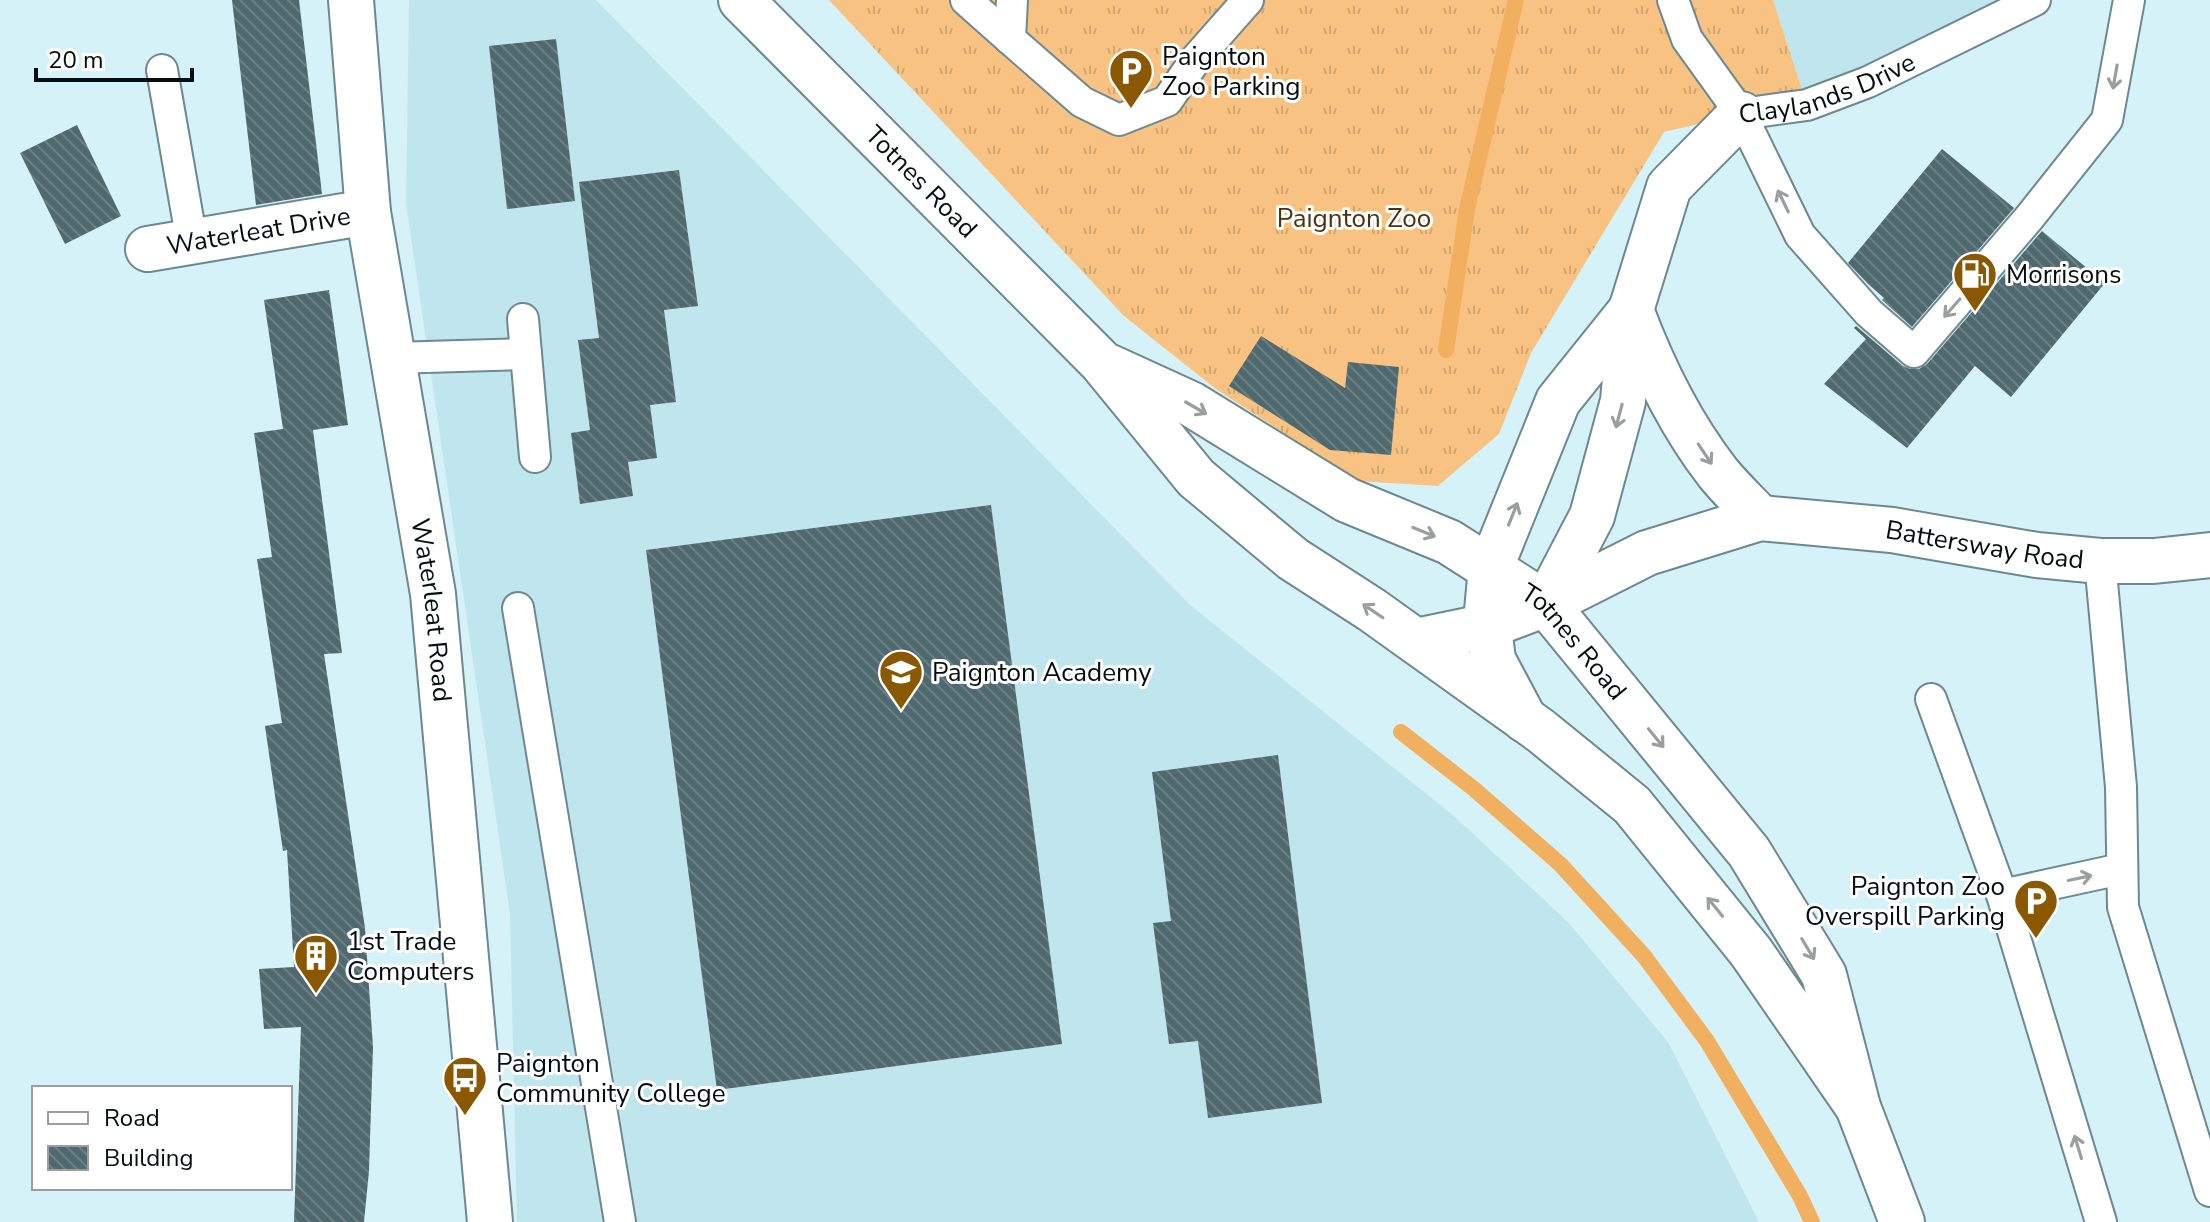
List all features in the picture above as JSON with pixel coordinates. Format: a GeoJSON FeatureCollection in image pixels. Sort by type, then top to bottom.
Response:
{"type":"FeatureCollection","features":[{"type":"Feature","properties":{"kind":"street","name":"Waterleat Road"},"geometry":{"type":"LineString","coordinates":[[351,0],[368,212],[433,594],[490,1222]]}},
{"type":"Feature","properties":{"kind":"street","name":"Totnes Road"},"geometry":{"type":"LineString","coordinates":[[741,0],[1101,362],[1196,478],[1293,559],[1416,641],[1525,720],[1632,805],[1751,952],[1858,1107]]}},
{"type":"Feature","properties":{"kind":"street","name":"Claylands Drive"},"geometry":{"type":"LineString","coordinates":[[1631,310],[1669,187],[1741,114]]}},
{"type":"Feature","properties":{"kind":"street","name":"Waterleat Drive"},"geometry":{"type":"LineString","coordinates":[[148,249],[368,212]]}},
{"type":"Feature","properties":{"kind":"street"},"geometry":{"type":"LineString","coordinates":[[1631,310],[1650,363],[1674,406],[1718,473],[1760,518]]}},
{"type":"Feature","properties":{"kind":"street"},"geometry":{"type":"LineString","coordinates":[[1525,720],[1493,660],[1487,611],[1491,567],[1558,401],[1631,310]]}},
{"type":"Feature","properties":{"kind":"street"},"geometry":{"type":"LineString","coordinates":[[1546,604],[1592,516],[1623,401],[1631,310]]}},
{"type":"Feature","properties":{"kind":"street","name":"Totnes Road"},"geometry":{"type":"LineString","coordinates":[[1101,362],[1191,404],[1347,500],[1449,542],[1546,604],[1749,852],[1824,975],[1858,1107],[1902,1222]]}},
{"type":"Feature","properties":{"kind":"street","name":"Battersway Road"},"geometry":{"type":"LineString","coordinates":[[1416,641],[1488,626],[1546,604],[1647,553],[1760,518],[1892,530],[2037,555],[2100,561],[2154,561],[2210,555]]}},
{"type":"Feature","properties":{"kind":"lane"},"geometry":{"type":"LineString","coordinates":[[966,0],[1082,102],[1119,120],[1167,101],[1196,59],[1248,0]]}},
{"type":"Feature","properties":{"kind":"lane"},"geometry":{"type":"LineString","coordinates":[[1010,39],[1012,0]]}},
{"type":"Feature","properties":{"kind":"lane"},"geometry":{"type":"LineString","coordinates":[[1673,0],[1687,39],[1741,114],[1800,235],[1869,313],[1914,352],[2029,218],[2107,120],[2129,0]]}},
{"type":"Feature","properties":{"kind":"lane","name":"Claylands Drive"},"geometry":{"type":"LineString","coordinates":[[1741,114],[1807,105],[1868,82],[2035,0]]}},
{"type":"Feature","properties":{"kind":"lane"},"geometry":{"type":"LineString","coordinates":[[162,70],[192,242]]}},
{"type":"Feature","properties":{"kind":"lane"},"geometry":{"type":"LineString","coordinates":[[523,319],[535,457]]}},
{"type":"Feature","properties":{"kind":"lane"},"geometry":{"type":"LineString","coordinates":[[392,358],[525,354]]}},
{"type":"Feature","properties":{"kind":"lane"},"geometry":{"type":"LineString","coordinates":[[2100,561],[2121,787],[2123,907],[2210,1191]]}},
{"type":"Feature","properties":{"kind":"lane"},"geometry":{"type":"LineString","coordinates":[[518,608],[620,1222]]}},
{"type":"Feature","properties":{"kind":"lane"},"geometry":{"type":"LineString","coordinates":[[1931,699],[2002,895],[2101,1222]]}},
{"type":"Feature","properties":{"kind":"lane"},"geometry":{"type":"LineString","coordinates":[[2002,895],[2121,869]]}},
{"type":"Feature","properties":{"kind":"shaded area","name":"Paignton Academy"},"geometry":{"type":"Polygon","coordinates":[[[409,0],[596,0],[1190,605],[1454,816],[1568,922],[1668,1042],[1759,1222],[517,1222],[510,914],[406,203],[409,0]]]}},
{"type":"Feature","properties":{"kind":"shaded area"},"geometry":{"type":"Polygon","coordinates":[[[1773,0],[2035,0],[1807,105],[1773,0]]]}},
{"type":"Feature","properties":{"kind":"green space","name":"Paignton Zoo"},"geometry":{"type":"Polygon","coordinates":[[[829,0],[1773,0],[1807,105],[1741,114],[1664,132],[1531,353],[1499,434],[1438,486],[1358,481],[1216,389],[1124,316],[829,0]]]}},
{"type":"Feature","properties":{"kind":"building"},"geometry":{"type":"Polygon","coordinates":[[[232,0],[299,0],[322,194],[256,205],[232,0]]]}},
{"type":"Feature","properties":{"kind":"building"},"geometry":{"type":"Polygon","coordinates":[[[556,39],[575,201],[507,209],[489,46],[556,39]]]}},
{"type":"Feature","properties":{"kind":"building"},"geometry":{"type":"Polygon","coordinates":[[[77,125],[121,216],[65,244],[20,153],[77,125]]]}},
{"type":"Feature","properties":{"kind":"building"},"geometry":{"type":"Polygon","coordinates":[[[1942,149],[2014,208],[1912,327],[1848,263],[1942,149]]]}},
{"type":"Feature","properties":{"kind":"building"},"geometry":{"type":"Polygon","coordinates":[[[679,170],[698,306],[664,310],[676,402],[650,405],[657,458],[628,462],[633,496],[580,504],[571,433],[590,430],[578,340],[599,338],[579,182],[679,170]]]}},
{"type":"Feature","properties":{"kind":"building"},"geometry":{"type":"Polygon","coordinates":[[[2042,231],[2105,283],[2011,397],[1975,366],[1907,448],[1824,384],[1866,339],[1854,328],[1856,326],[1903,366],[1919,369],[1927,364],[2042,231]]]}},
{"type":"Feature","properties":{"kind":"building"},"geometry":{"type":"Polygon","coordinates":[[[329,290],[348,425],[313,430],[342,653],[324,654],[365,928],[373,1047],[369,1171],[364,1222],[294,1222],[301,1027],[264,1029],[259,969],[294,967],[287,850],[283,851],[265,726],[282,723],[257,559],[272,557],[254,433],[283,429],[264,300],[329,290]]]}},
{"type":"Feature","properties":{"kind":"building"},"geometry":{"type":"Polygon","coordinates":[[[1261,336],[1345,388],[1348,362],[1399,367],[1391,455],[1330,450],[1229,386],[1261,336]]]}},
{"type":"Feature","properties":{"kind":"building"},"geometry":{"type":"Polygon","coordinates":[[[991,505],[1062,1044],[717,1090],[646,550],[991,505]]]}},
{"type":"Feature","properties":{"kind":"building"},"geometry":{"type":"Polygon","coordinates":[[[1278,755],[1322,1103],[1208,1118],[1198,1041],[1169,1044],[1153,923],[1171,921],[1152,772],[1278,755]]]}},
{"type":"Feature","properties":{"kind":"waterway"},"geometry":{"type":"LineString","coordinates":[[1446,350],[1467,209],[1516,0]]}},
{"type":"Feature","properties":{"kind":"waterway"},"geometry":{"type":"LineString","coordinates":[[1401,732],[1474,789],[1560,864],[1644,956],[1707,1041],[1800,1196],[1812,1222]]}},
{"type":"Feature","properties":{"kind":"place","name":"Paignton Zoo Parking"},"geometry":{"type":"Point","coordinates":[1131,110]}},
{"type":"Feature","properties":{"kind":"place","name":"Morrisons"},"geometry":{"type":"Point","coordinates":[1975,313]}},
{"type":"Feature","properties":{"kind":"place","name":"Paignton Academy"},"geometry":{"type":"Point","coordinates":[901,711]}},
{"type":"Feature","properties":{"kind":"place","name":"Paignton Zoo Overspill Parking"},"geometry":{"type":"Point","coordinates":[2036,940]}},
{"type":"Feature","properties":{"kind":"place","name":"1st Trade Computers"},"geometry":{"type":"Point","coordinates":[316,995]}},
{"type":"Feature","properties":{"kind":"place","name":"Paignton Community College"},"geometry":{"type":"Point","coordinates":[465,1117]}}]}
